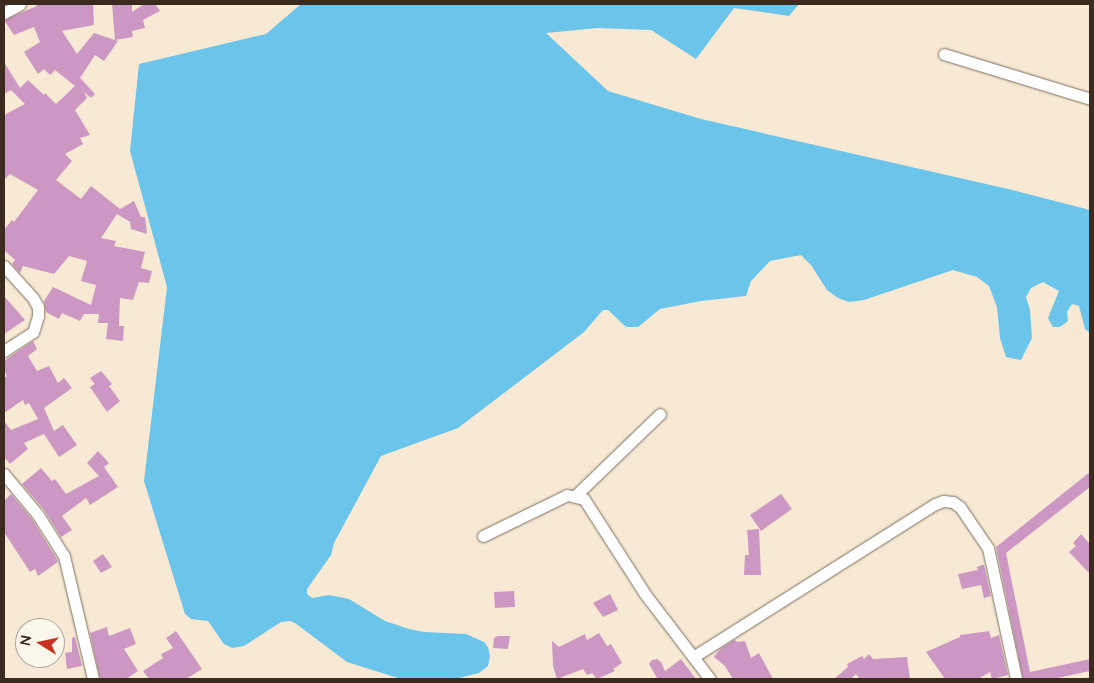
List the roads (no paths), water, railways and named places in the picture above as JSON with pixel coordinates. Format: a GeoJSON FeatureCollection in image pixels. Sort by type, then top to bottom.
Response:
{"type":"FeatureCollection","features":[{"type":"Feature","properties":{"kind":"street"},"geometry":{"type":"LineString","coordinates":[[4,14],[20,4]]}},
{"type":"Feature","properties":{"kind":"street"},"geometry":{"type":"LineString","coordinates":[[944,54],[1090,99]]}},
{"type":"Feature","properties":{"kind":"street"},"geometry":{"type":"LineString","coordinates":[[4,266],[33,298],[38,307],[38,316],[33,332],[4,351]]}},
{"type":"Feature","properties":{"kind":"street"},"geometry":{"type":"LineString","coordinates":[[575,496],[660,414]]}},
{"type":"Feature","properties":{"kind":"street"},"geometry":{"type":"LineString","coordinates":[[4,474],[38,515],[64,556],[93,679]]}},
{"type":"Feature","properties":{"kind":"street"},"geometry":{"type":"LineString","coordinates":[[483,536],[567,496],[584,499],[645,594],[710,679]]}},
{"type":"Feature","properties":{"kind":"street"},"geometry":{"type":"LineString","coordinates":[[693,657],[943,501],[952,502],[960,507],[988,548],[1016,679]]}},
{"type":"Feature","properties":{"kind":"water"},"geometry":{"type":"Polygon","coordinates":[[[301,4],[799,4],[789,16],[734,8],[696,59],[651,30],[597,28],[546,33],[608,91],[701,119],[1008,189],[1090,210],[1090,333],[1085,329],[1079,306],[1072,304],[1067,312],[1068,321],[1060,327],[1053,327],[1048,318],[1059,291],[1043,282],[1031,288],[1026,297],[1030,310],[1032,338],[1021,360],[1006,357],[1000,338],[997,307],[989,286],[977,277],[953,270],[864,300],[849,302],[838,298],[827,290],[811,265],[801,255],[770,261],[751,281],[746,296],[701,301],[660,309],[638,327],[626,327],[608,310],[603,310],[584,332],[458,428],[381,456],[334,543],[331,555],[307,589],[307,594],[312,598],[329,595],[349,599],[385,621],[409,629],[424,632],[466,634],[484,642],[488,647],[490,656],[488,666],[479,673],[455,679],[401,679],[347,662],[290,621],[281,622],[244,646],[232,648],[224,644],[208,621],[191,619],[185,614],[144,481],[167,287],[130,151],[139,64],[266,34],[301,4]]]}}]}
